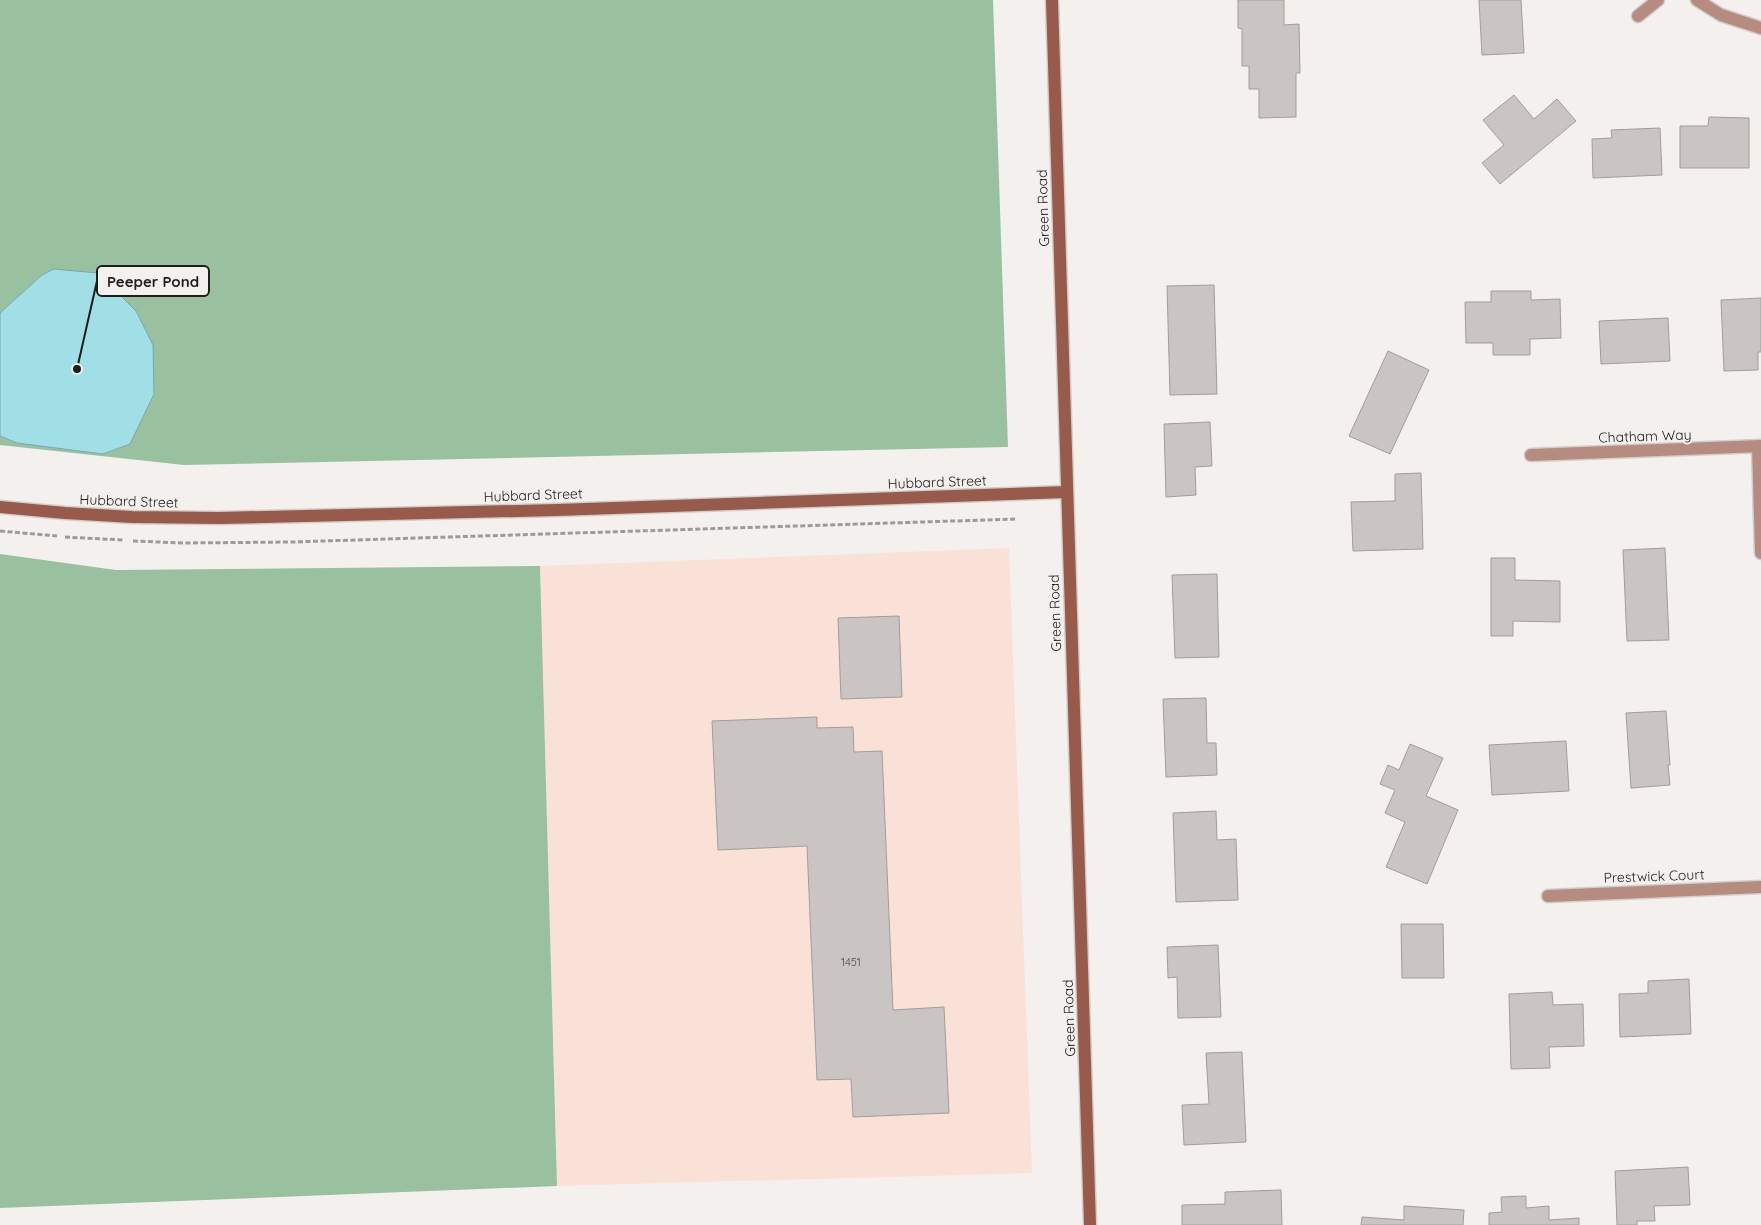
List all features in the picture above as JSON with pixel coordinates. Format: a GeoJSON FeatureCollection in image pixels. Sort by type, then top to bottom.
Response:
{"type":"FeatureCollection","features":[{"type":"Feature","properties":{"kind":"street","name":"Green Road"},"geometry":{"type":"LineString","coordinates":[[1052,0],[1090,1225]]}},
{"type":"Feature","properties":{"kind":"street"},"geometry":{"type":"LineString","coordinates":[[1638,16],[1658,0]]}},
{"type":"Feature","properties":{"kind":"street"},"geometry":{"type":"LineString","coordinates":[[1697,0],[1721,15],[1761,28]]}},
{"type":"Feature","properties":{"kind":"street"},"geometry":{"type":"LineString","coordinates":[[1759,446],[1761,553]]}},
{"type":"Feature","properties":{"kind":"street","name":"Chatham Way"},"geometry":{"type":"LineString","coordinates":[[1531,455],[1759,446]]}},
{"type":"Feature","properties":{"kind":"street","name":"Hubbard Street"},"geometry":{"type":"LineString","coordinates":[[0,507],[132,517],[219,518],[558,510],[1066,492]]}},
{"type":"Feature","properties":{"kind":"street","name":"Prestwick Court"},"geometry":{"type":"LineString","coordinates":[[1548,896],[1761,887]]}},
{"type":"Feature","properties":{"kind":"shaded area"},"geometry":{"type":"Polygon","coordinates":[[[1009,548],[1032,1173],[557,1186],[540,566],[1009,548]]]}},
{"type":"Feature","properties":{"kind":"green space"},"geometry":{"type":"Polygon","coordinates":[[[0,0],[993,0],[1008,447],[184,465],[0,445],[0,436],[17,443],[103,454],[130,444],[154,394],[54,269],[42,275],[0,313],[0,0]]]}},
{"type":"Feature","properties":{"kind":"green space"},"geometry":{"type":"Polygon","coordinates":[[[0,554],[116,570],[540,566],[557,1186],[0,1208],[0,554]]]}},
{"type":"Feature","properties":{"kind":"water"},"geometry":{"type":"Polygon","coordinates":[[[54,269],[98,273],[136,311],[153,345],[154,394],[130,444],[103,454],[17,443],[0,436],[0,313],[42,275],[54,269]]]}},
{"type":"Feature","properties":{"kind":"building"},"geometry":{"type":"Polygon","coordinates":[[[1238,0],[1284,0],[1284,25],[1299,24],[1300,73],[1296,73],[1296,117],[1259,118],[1259,89],[1249,89],[1249,66],[1242,66],[1242,29],[1238,28],[1238,0]]]}},
{"type":"Feature","properties":{"kind":"building"},"geometry":{"type":"Polygon","coordinates":[[[1479,0],[1521,0],[1524,53],[1482,55],[1479,0]]]}},
{"type":"Feature","properties":{"kind":"building"},"geometry":{"type":"Polygon","coordinates":[[[1514,95],[1534,119],[1557,99],[1576,121],[1500,184],[1482,163],[1504,145],[1483,120],[1514,95]]]}},
{"type":"Feature","properties":{"kind":"building"},"geometry":{"type":"Polygon","coordinates":[[[1709,117],[1749,118],[1749,168],[1680,168],[1680,126],[1708,126],[1709,117]]]}},
{"type":"Feature","properties":{"kind":"building"},"geometry":{"type":"Polygon","coordinates":[[[1660,128],[1662,175],[1593,178],[1592,139],[1612,138],[1611,130],[1660,128]]]}},
{"type":"Feature","properties":{"kind":"building"},"geometry":{"type":"Polygon","coordinates":[[[1214,285],[1217,394],[1170,395],[1167,286],[1214,285]]]}},
{"type":"Feature","properties":{"kind":"building"},"geometry":{"type":"Polygon","coordinates":[[[1491,291],[1531,291],[1531,300],[1560,299],[1561,338],[1530,339],[1530,355],[1493,355],[1493,343],[1466,343],[1465,302],[1491,302],[1491,291]]]}},
{"type":"Feature","properties":{"kind":"building"},"geometry":{"type":"Polygon","coordinates":[[[1761,298],[1761,352],[1758,352],[1758,370],[1724,371],[1721,300],[1761,298]]]}},
{"type":"Feature","properties":{"kind":"building"},"geometry":{"type":"Polygon","coordinates":[[[1668,318],[1670,361],[1601,364],[1599,321],[1668,318]]]}},
{"type":"Feature","properties":{"kind":"building"},"geometry":{"type":"Polygon","coordinates":[[[1388,351],[1429,370],[1390,454],[1349,436],[1388,351]]]}},
{"type":"Feature","properties":{"kind":"building"},"geometry":{"type":"Polygon","coordinates":[[[1210,422],[1212,466],[1195,467],[1196,495],[1166,497],[1164,424],[1210,422]]]}},
{"type":"Feature","properties":{"kind":"building"},"geometry":{"type":"Polygon","coordinates":[[[1421,473],[1423,549],[1353,551],[1351,502],[1395,501],[1395,474],[1421,473]]]}},
{"type":"Feature","properties":{"kind":"building"},"geometry":{"type":"Polygon","coordinates":[[[1665,548],[1669,640],[1627,641],[1623,550],[1665,548]]]}},
{"type":"Feature","properties":{"kind":"building"},"geometry":{"type":"Polygon","coordinates":[[[1491,558],[1515,558],[1515,580],[1560,581],[1560,622],[1513,621],[1513,636],[1491,636],[1491,558]]]}},
{"type":"Feature","properties":{"kind":"building"},"geometry":{"type":"Polygon","coordinates":[[[1217,574],[1219,657],[1175,658],[1172,575],[1217,574]]]}},
{"type":"Feature","properties":{"kind":"building"},"geometry":{"type":"Polygon","coordinates":[[[899,616],[902,697],[841,699],[838,618],[899,616]]]}},
{"type":"Feature","properties":{"kind":"building"},"geometry":{"type":"Polygon","coordinates":[[[1206,698],[1207,743],[1216,743],[1217,775],[1166,777],[1163,699],[1206,698]]]}},
{"type":"Feature","properties":{"kind":"building"},"geometry":{"type":"Polygon","coordinates":[[[1666,711],[1670,785],[1631,788],[1626,713],[1666,711]]]}},
{"type":"Feature","properties":{"kind":"building"},"geometry":{"type":"Polygon","coordinates":[[[817,717],[817,728],[853,727],[854,752],[882,751],[893,1010],[944,1007],[949,1113],[853,1117],[851,1079],[817,1080],[807,846],[718,850],[712,721],[817,717]]]}},
{"type":"Feature","properties":{"kind":"building"},"geometry":{"type":"Polygon","coordinates":[[[1566,741],[1569,791],[1492,795],[1489,745],[1566,741]]]}},
{"type":"Feature","properties":{"kind":"building"},"geometry":{"type":"Polygon","coordinates":[[[1410,744],[1443,758],[1426,796],[1458,810],[1427,884],[1386,867],[1405,822],[1385,813],[1395,790],[1380,784],[1388,765],[1399,770],[1410,744]]]}},
{"type":"Feature","properties":{"kind":"building"},"geometry":{"type":"Polygon","coordinates":[[[1216,811],[1217,840],[1236,839],[1238,900],[1176,902],[1173,813],[1216,811]]]}},
{"type":"Feature","properties":{"kind":"building"},"geometry":{"type":"Polygon","coordinates":[[[1401,924],[1443,924],[1444,978],[1402,978],[1401,924]]]}},
{"type":"Feature","properties":{"kind":"building"},"geometry":{"type":"Polygon","coordinates":[[[1218,945],[1221,1017],[1178,1018],[1177,977],[1168,978],[1167,947],[1218,945]]]}},
{"type":"Feature","properties":{"kind":"building"},"geometry":{"type":"Polygon","coordinates":[[[1689,979],[1691,1034],[1620,1037],[1619,994],[1648,993],[1648,981],[1689,979]]]}},
{"type":"Feature","properties":{"kind":"building"},"geometry":{"type":"Polygon","coordinates":[[[1552,992],[1553,1005],[1583,1004],[1584,1046],[1549,1047],[1550,1068],[1511,1069],[1509,994],[1552,992]]]}},
{"type":"Feature","properties":{"kind":"building"},"geometry":{"type":"Polygon","coordinates":[[[1242,1052],[1246,1142],[1184,1145],[1182,1105],[1209,1104],[1206,1053],[1242,1052]]]}},
{"type":"Feature","properties":{"kind":"building"},"geometry":{"type":"Polygon","coordinates":[[[1688,1167],[1690,1205],[1654,1206],[1655,1221],[1637,1221],[1637,1225],[1617,1225],[1615,1171],[1688,1167]]]}},
{"type":"Feature","properties":{"kind":"building"},"geometry":{"type":"Polygon","coordinates":[[[1281,1190],[1282,1225],[1182,1225],[1182,1205],[1225,1204],[1225,1192],[1281,1190]]]}},
{"type":"Feature","properties":{"kind":"building"},"geometry":{"type":"Polygon","coordinates":[[[1526,1196],[1526,1208],[1549,1206],[1549,1220],[1579,1218],[1579,1225],[1489,1225],[1489,1213],[1502,1212],[1501,1197],[1526,1196]]]}},
{"type":"Feature","properties":{"kind":"building"},"geometry":{"type":"Polygon","coordinates":[[[1404,1206],[1464,1210],[1463,1225],[1361,1225],[1362,1217],[1404,1220],[1404,1206]]]}},
{"type":"Feature","properties":{"kind":"place","name":"Peeper Pond"},"geometry":{"type":"Point","coordinates":[77,369]}}]}
